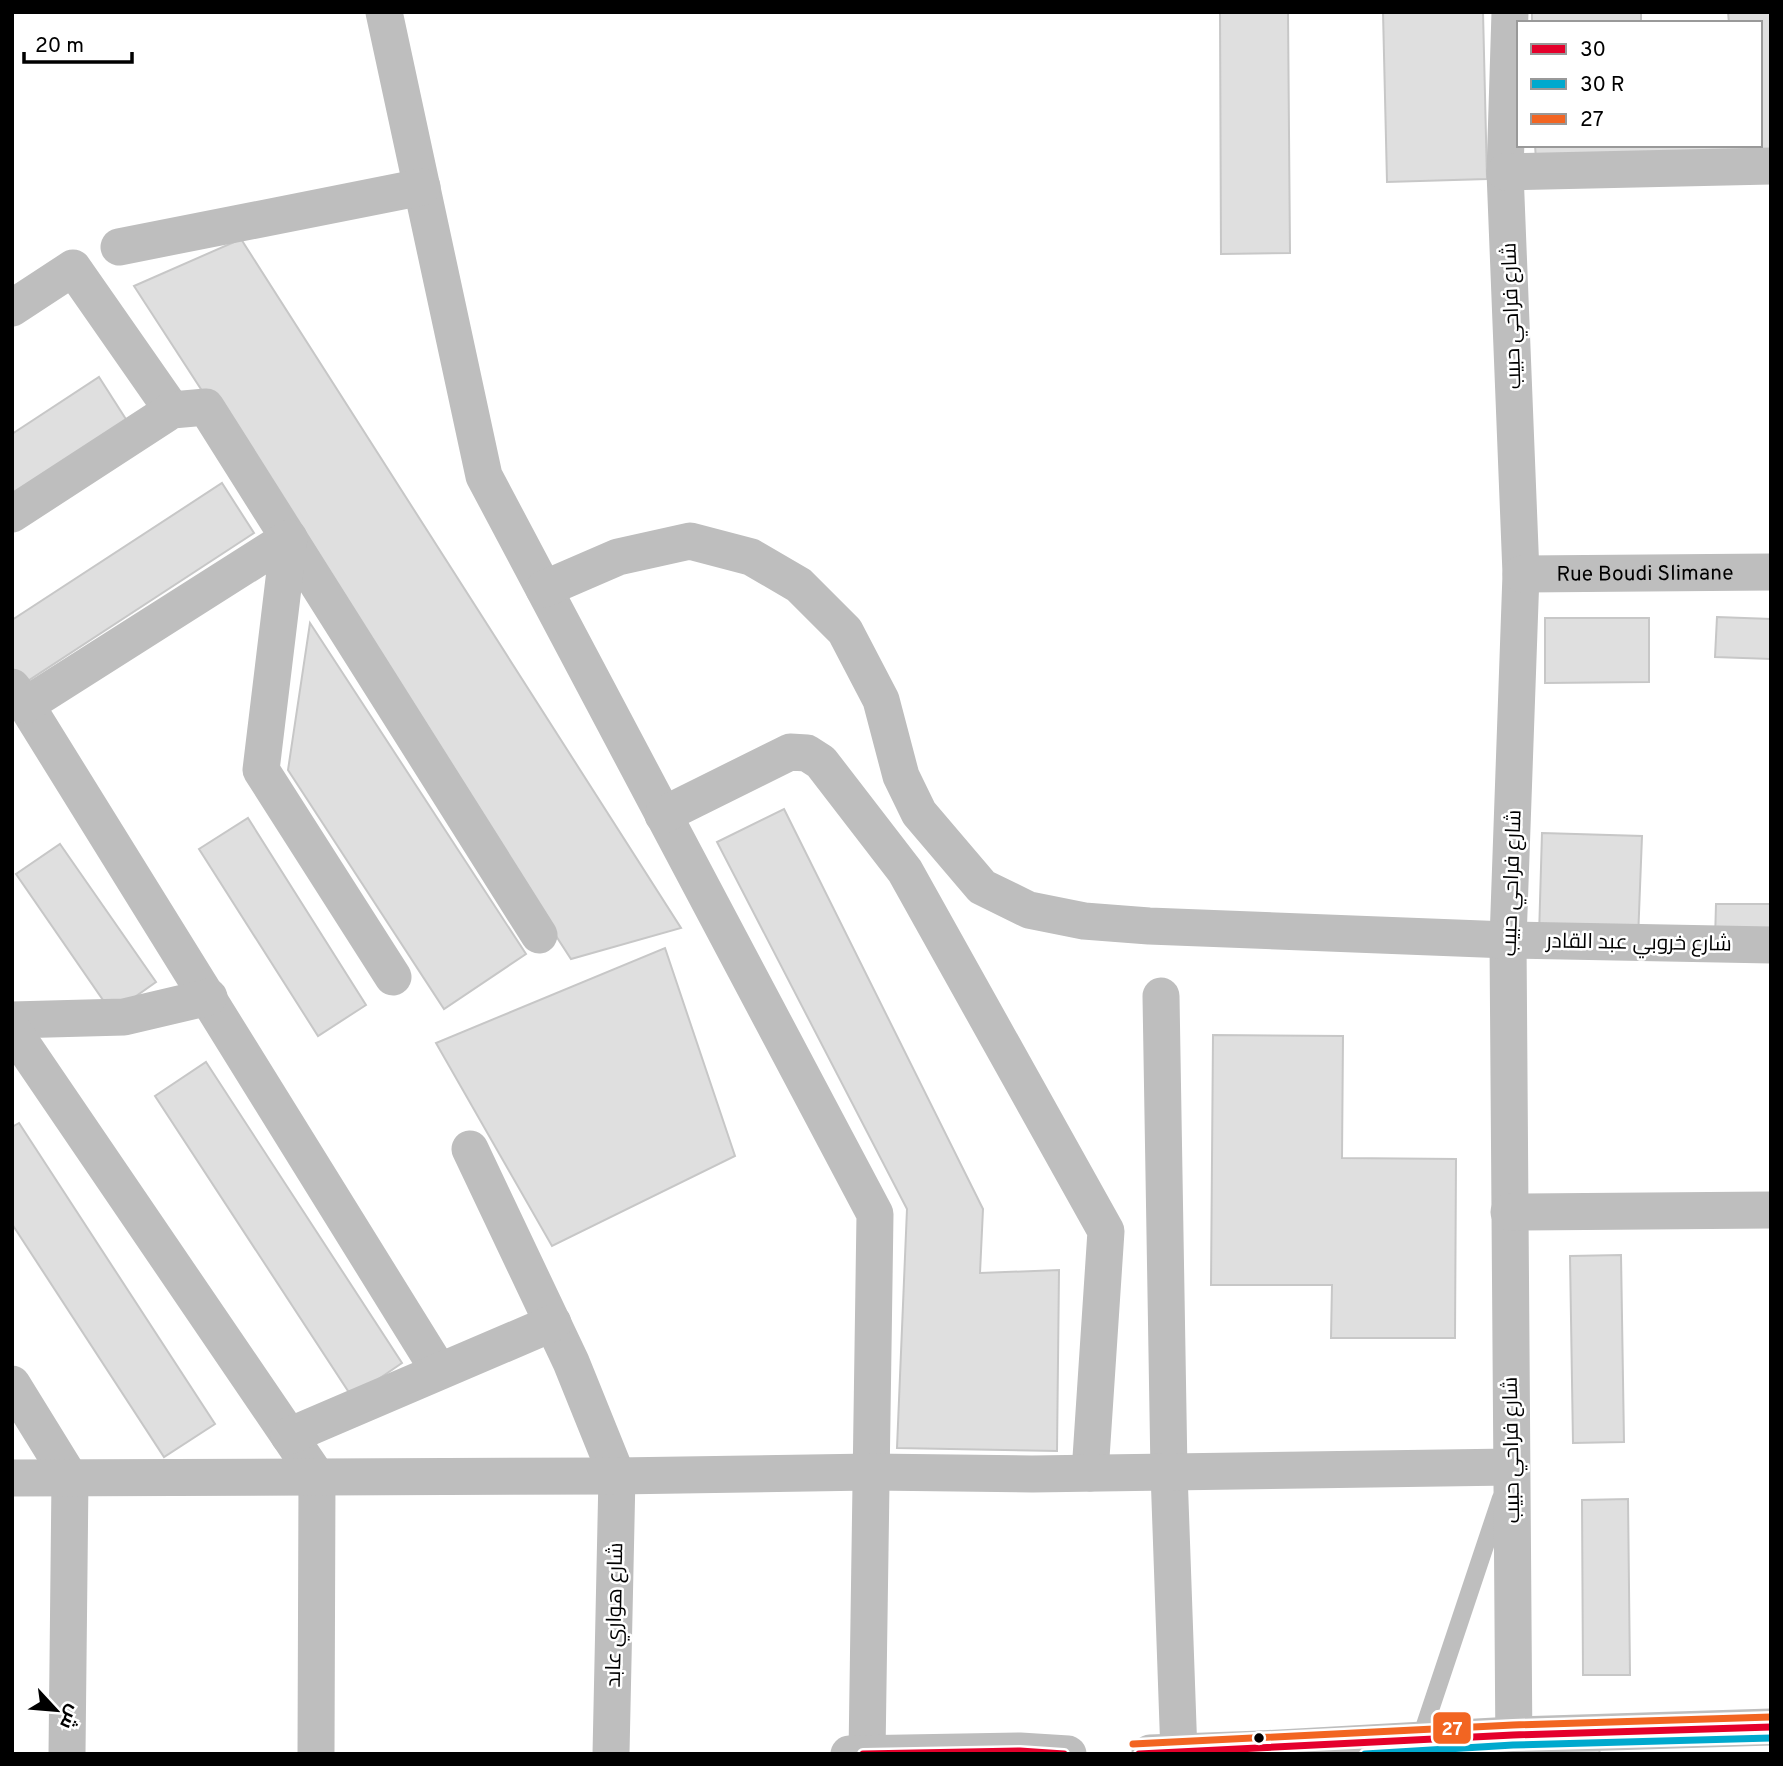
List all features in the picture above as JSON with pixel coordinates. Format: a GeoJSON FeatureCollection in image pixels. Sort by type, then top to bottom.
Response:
{"type":"FeatureCollection","features":[{"type":"Feature","properties":{"kind":"street"},"geometry":{"type":"LineString","coordinates":[[384,12],[484,476],[875,1214],[871,1472],[861,1753],[1020,1751],[1068,1754]]}},
{"type":"Feature","properties":{"kind":"street","name":"شارع فراحي حبيب"},"geometry":{"type":"LineString","coordinates":[[1510,12],[1506,172],[1521,574],[1508,940],[1514,1744]]}},
{"type":"Feature","properties":{"kind":"street"},"geometry":{"type":"LineString","coordinates":[[1506,172],[1771,166]]}},
{"type":"Feature","properties":{"kind":"street"},"geometry":{"type":"LineString","coordinates":[[119,247],[422,187]]}},
{"type":"Feature","properties":{"kind":"street"},"geometry":{"type":"LineString","coordinates":[[12,308],[73,268],[172,410]]}},
{"type":"Feature","properties":{"kind":"street"},"geometry":{"type":"LineString","coordinates":[[12,514],[172,410],[206,407],[539,936]]}},
{"type":"Feature","properties":{"kind":"street"},"geometry":{"type":"LineString","coordinates":[[289,538],[19,696],[209,997],[439,1371]]}},
{"type":"Feature","properties":{"kind":"street"},"geometry":{"type":"LineString","coordinates":[[289,538],[261,770],[393,977]]}},
{"type":"Feature","properties":{"kind":"street","name":"شارع خروبي عبد القادر"},"geometry":{"type":"LineString","coordinates":[[544,589],[618,557],[690,541],[751,557],[799,585],[845,631],[881,700],[901,776],[919,813],[982,887],[1030,911],[1084,921],[1149,926],[1508,940],[1771,944]]}},
{"type":"Feature","properties":{"kind":"street","name":"Rue Boudi Slimane"},"geometry":{"type":"LineString","coordinates":[[1521,574],[1771,572]]}},
{"type":"Feature","properties":{"kind":"street"},"geometry":{"type":"LineString","coordinates":[[663,815],[790,752],[807,753],[821,762],[905,872],[1106,1231],[1090,1473]]}},
{"type":"Feature","properties":{"kind":"street"},"geometry":{"type":"LineString","coordinates":[[1161,996],[1169,1472],[1179,1754]]}},
{"type":"Feature","properties":{"kind":"street"},"geometry":{"type":"LineString","coordinates":[[12,1020],[124,1017],[209,997]]}},
{"type":"Feature","properties":{"kind":"street"},"geometry":{"type":"LineString","coordinates":[[12,1029],[317,1477],[316,1754]]}},
{"type":"Feature","properties":{"kind":"street"},"geometry":{"type":"LineString","coordinates":[[470,1149],[553,1323],[617,1476]]}},
{"type":"Feature","properties":{"kind":"street"},"geometry":{"type":"LineString","coordinates":[[1509,1212],[1771,1210]]}},
{"type":"Feature","properties":{"kind":"street"},"geometry":{"type":"LineString","coordinates":[[289,1436],[553,1323]]}},
{"type":"Feature","properties":{"kind":"street"},"geometry":{"type":"LineString","coordinates":[[12,1384],[70,1478],[67,1754]]}},
{"type":"Feature","properties":{"kind":"street"},"geometry":{"type":"LineString","coordinates":[[12,1478],[1090,1473],[1511,1467]]}},
{"type":"Feature","properties":{"kind":"street","name":"شارع هواري عابد"},"geometry":{"type":"LineString","coordinates":[[611,1754],[617,1476]]}},
{"type":"Feature","properties":{"kind":"street"},"geometry":{"type":"LineString","coordinates":[[1133,1754],[1420,1740],[1514,1744],[1771,1727]]}},
{"type":"Feature","properties":{"kind":"lane"},"geometry":{"type":"LineString","coordinates":[[1420,1740],[1511,1467]]}},
{"type":"Feature","properties":{"kind":"building"},"geometry":{"type":"Polygon","coordinates":[[[1220,12],[1288,12],[1290,253],[1221,254],[1220,12]]]}},
{"type":"Feature","properties":{"kind":"building"},"geometry":{"type":"Polygon","coordinates":[[[1383,12],[1483,12],[1487,179],[1387,182],[1383,12]]]}},
{"type":"Feature","properties":{"kind":"building"},"geometry":{"type":"Polygon","coordinates":[[[1532,12],[1641,12],[1641,21],[1532,21],[1532,12]]]}},
{"type":"Feature","properties":{"kind":"building"},"geometry":{"type":"Polygon","coordinates":[[[1728,12],[1771,12],[1771,154],[1536,160],[1535,147],[1762,147],[1762,21],[1729,21],[1728,12]]]}},
{"type":"Feature","properties":{"kind":"building"},"geometry":{"type":"Polygon","coordinates":[[[241,239],[681,928],[571,959],[134,286],[241,239]]]}},
{"type":"Feature","properties":{"kind":"building"},"geometry":{"type":"Polygon","coordinates":[[[99,377],[129,424],[12,501],[12,434],[99,377]]]}},
{"type":"Feature","properties":{"kind":"building"},"geometry":{"type":"Polygon","coordinates":[[[222,483],[254,533],[20,686],[12,674],[12,620],[222,483]]]}},
{"type":"Feature","properties":{"kind":"building"},"geometry":{"type":"Polygon","coordinates":[[[1717,617],[1771,619],[1771,659],[1715,657],[1717,617]]]}},
{"type":"Feature","properties":{"kind":"building"},"geometry":{"type":"Polygon","coordinates":[[[1545,618],[1649,618],[1649,682],[1545,683],[1545,618]]]}},
{"type":"Feature","properties":{"kind":"building"},"geometry":{"type":"Polygon","coordinates":[[[310,623],[526,954],[444,1009],[288,770],[310,623]]]}},
{"type":"Feature","properties":{"kind":"building"},"geometry":{"type":"Polygon","coordinates":[[[784,809],[983,1209],[980,1273],[1059,1270],[1057,1451],[897,1448],[907,1209],[717,842],[784,809]]]}},
{"type":"Feature","properties":{"kind":"building"},"geometry":{"type":"Polygon","coordinates":[[[248,818],[366,1005],[318,1036],[199,849],[248,818]]]}},
{"type":"Feature","properties":{"kind":"building"},"geometry":{"type":"Polygon","coordinates":[[[1542,833],[1642,836],[1638,939],[1539,936],[1542,833]]]}},
{"type":"Feature","properties":{"kind":"building"},"geometry":{"type":"Polygon","coordinates":[[[60,844],[156,982],[112,1013],[16,874],[60,844]]]}},
{"type":"Feature","properties":{"kind":"building"},"geometry":{"type":"Polygon","coordinates":[[[1716,904],[1771,904],[1771,940],[1715,940],[1716,904]]]}},
{"type":"Feature","properties":{"kind":"building"},"geometry":{"type":"Polygon","coordinates":[[[665,948],[735,1156],[552,1246],[436,1043],[665,948]]]}},
{"type":"Feature","properties":{"kind":"building"},"geometry":{"type":"Polygon","coordinates":[[[1213,1035],[1343,1036],[1342,1158],[1456,1159],[1455,1338],[1331,1338],[1332,1285],[1211,1285],[1213,1035]]]}},
{"type":"Feature","properties":{"kind":"building"},"geometry":{"type":"Polygon","coordinates":[[[206,1062],[402,1363],[352,1397],[155,1096],[206,1062]]]}},
{"type":"Feature","properties":{"kind":"building"},"geometry":{"type":"Polygon","coordinates":[[[19,1123],[215,1424],[164,1457],[12,1224],[12,1127],[19,1123]]]}},
{"type":"Feature","properties":{"kind":"building"},"geometry":{"type":"Polygon","coordinates":[[[1621,1255],[1624,1442],[1573,1443],[1570,1256],[1621,1255]]]}},
{"type":"Feature","properties":{"kind":"building"},"geometry":{"type":"Polygon","coordinates":[[[1628,1499],[1630,1675],[1583,1675],[1582,1500],[1628,1499]]]}},
{"type":"Feature","properties":{"kind":"building"},"geometry":{"type":"Polygon","coordinates":[[[1553,1749],[1599,1749],[1600,1754],[1553,1754],[1553,1749]]]}},
{"type":"Feature","properties":{"kind":"transit line","name":"27"},"geometry":{"type":"LineString","coordinates":[[1133,1744],[1513,1725],[1771,1717]]}},
{"type":"Feature","properties":{"kind":"transit line","name":"30"},"geometry":{"type":"LineString","coordinates":[[1139,1754],[1513,1735],[1771,1727]]}},
{"type":"Feature","properties":{"kind":"transit line"},"geometry":{"type":"LineString","coordinates":[[1365,1754],[1513,1745],[1771,1738]]}},
{"type":"Feature","properties":{"kind":"transit line","name":"30"},"geometry":{"type":"LineString","coordinates":[[863,1754],[1020,1751],[1064,1754]]}}]}
